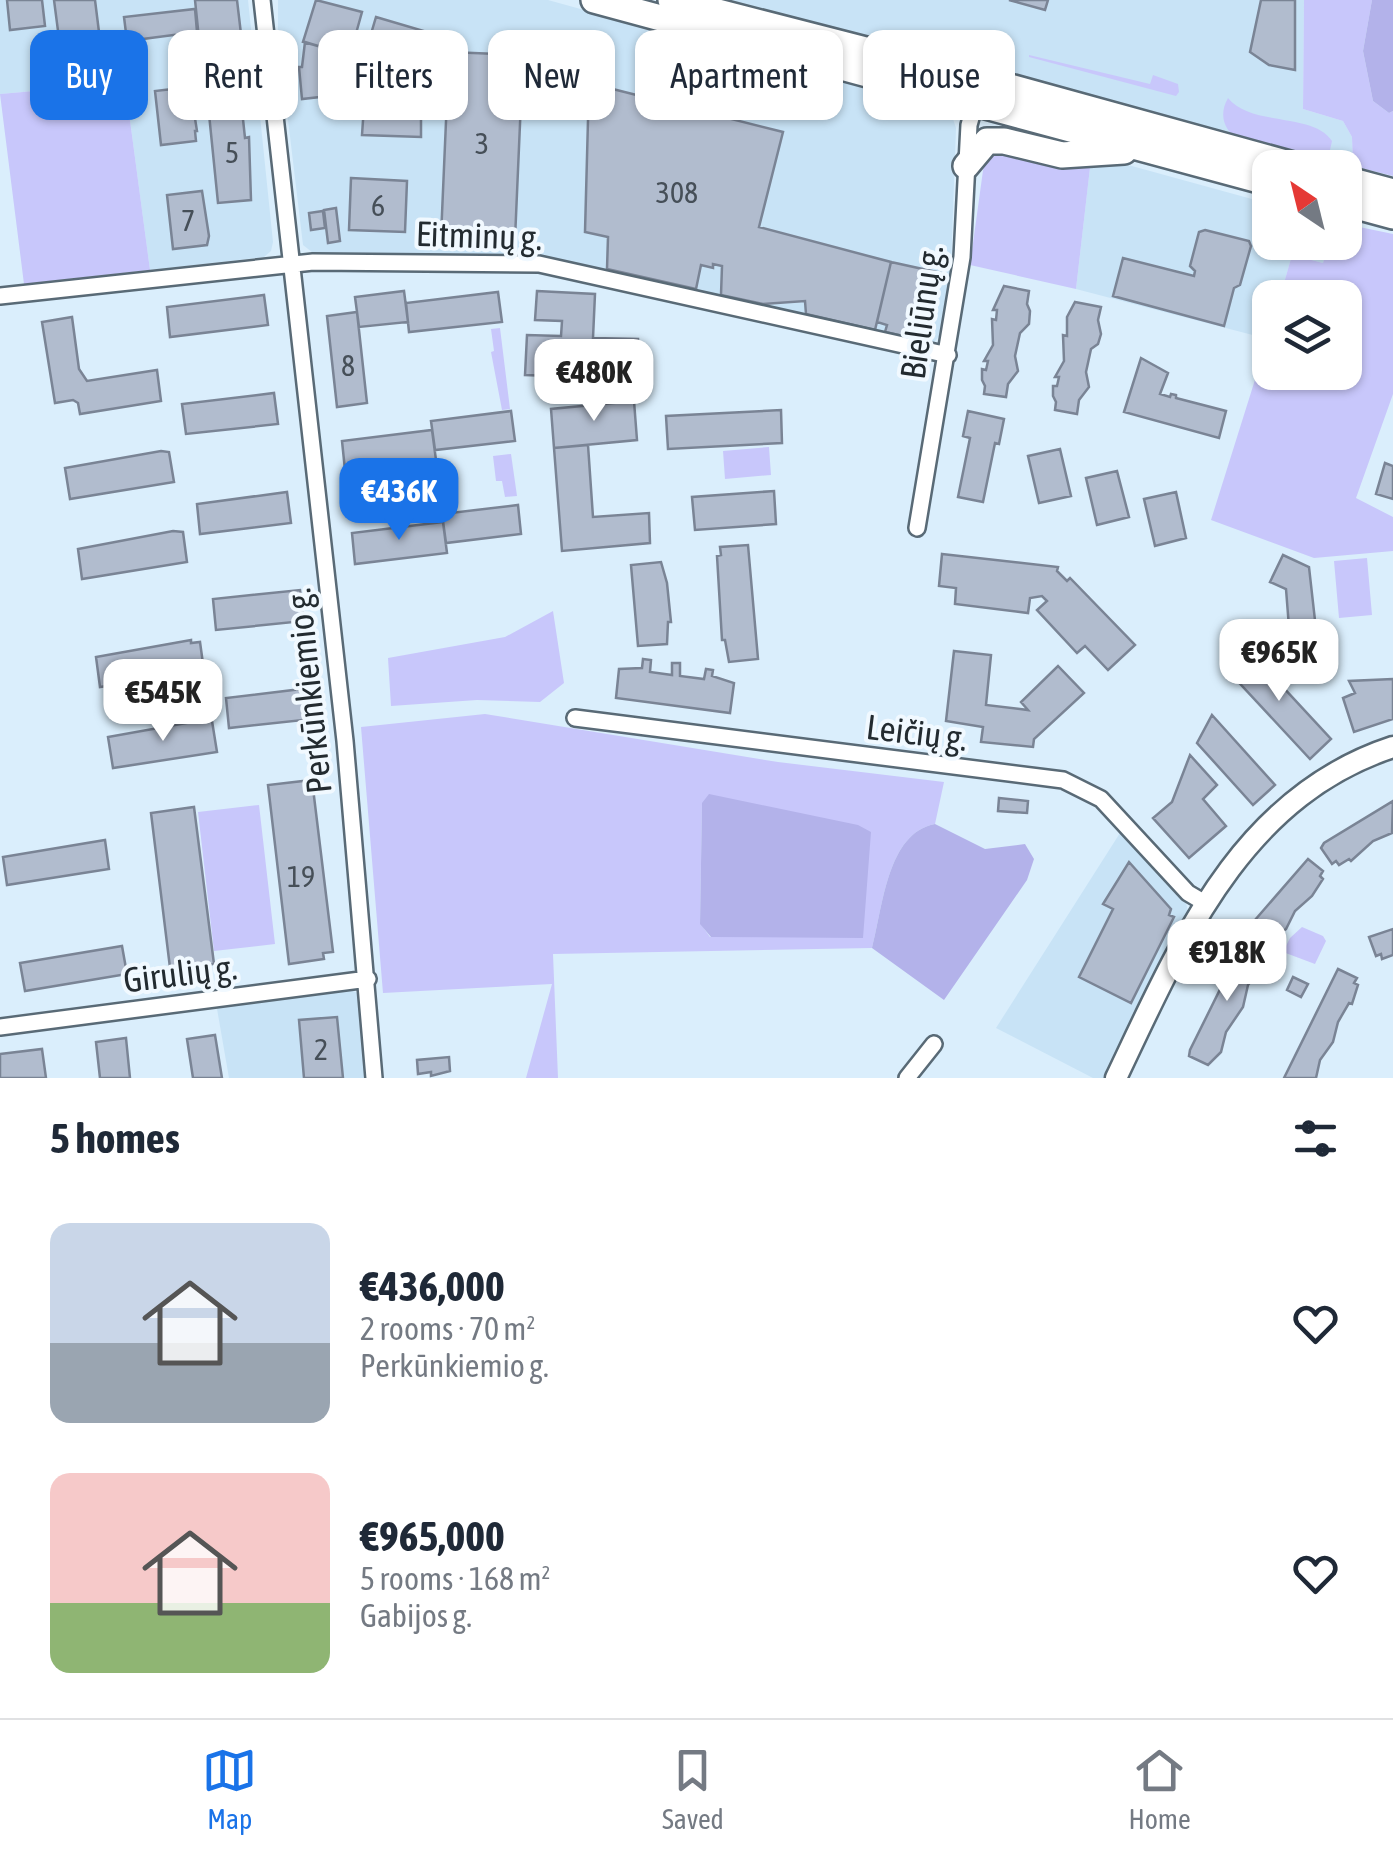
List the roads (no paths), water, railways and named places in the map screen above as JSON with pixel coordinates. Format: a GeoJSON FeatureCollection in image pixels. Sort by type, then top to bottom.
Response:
{"type":"FeatureCollection","features":[{"type":"Feature","properties":{"kind":"highway"},"geometry":{"type":"LineString","coordinates":[[594,0],[863,61]]}},
{"type":"Feature","properties":{"kind":"highway"},"geometry":{"type":"LineString","coordinates":[[671,0],[863,55]]}},
{"type":"Feature","properties":{"kind":"highway"},"geometry":{"type":"LineString","coordinates":[[1015,96],[1252,155]]}},
{"type":"Feature","properties":{"kind":"highway"},"geometry":{"type":"LineString","coordinates":[[1015,101],[1150,150],[1252,178]]}},
{"type":"Feature","properties":{"kind":"highway"},"geometry":{"type":"LineString","coordinates":[[966,166],[987,141],[1004,141],[1062,155],[1150,150]]}},
{"type":"Feature","properties":{"kind":"highway"},"geometry":{"type":"LineString","coordinates":[[1362,184],[1393,192]]}},
{"type":"Feature","properties":{"kind":"highway"},"geometry":{"type":"LineString","coordinates":[[1362,208],[1393,216]]}},
{"type":"Feature","properties":{"kind":"street","name":"Perkūnkiemio g."},"geometry":{"type":"LineString","coordinates":[[262,0],[368,979],[374,1078]]}},
{"type":"Feature","properties":{"kind":"street","name":"Bieliūnų g."},"geometry":{"type":"LineString","coordinates":[[917,528],[962,257],[970,120]]}},
{"type":"Feature","properties":{"kind":"street","name":"Eitminų g."},"geometry":{"type":"LineString","coordinates":[[0,296],[292,264],[540,264],[948,355]]}},
{"type":"Feature","properties":{"kind":"street","name":"Leičių g."},"geometry":{"type":"LineString","coordinates":[[576,718],[1062,780],[1101,798],[1188,893],[1205,902]]}},
{"type":"Feature","properties":{"kind":"street"},"geometry":{"type":"LineString","coordinates":[[1116,1078],[1205,902],[1248,842],[1281,810],[1324,778],[1393,747]]}},
{"type":"Feature","properties":{"kind":"street","name":"Girulių g."},"geometry":{"type":"LineString","coordinates":[[0,1027],[368,979]]}},
{"type":"Feature","properties":{"kind":"street"},"geometry":{"type":"LineString","coordinates":[[907,1078],[934,1044]]}}]}
